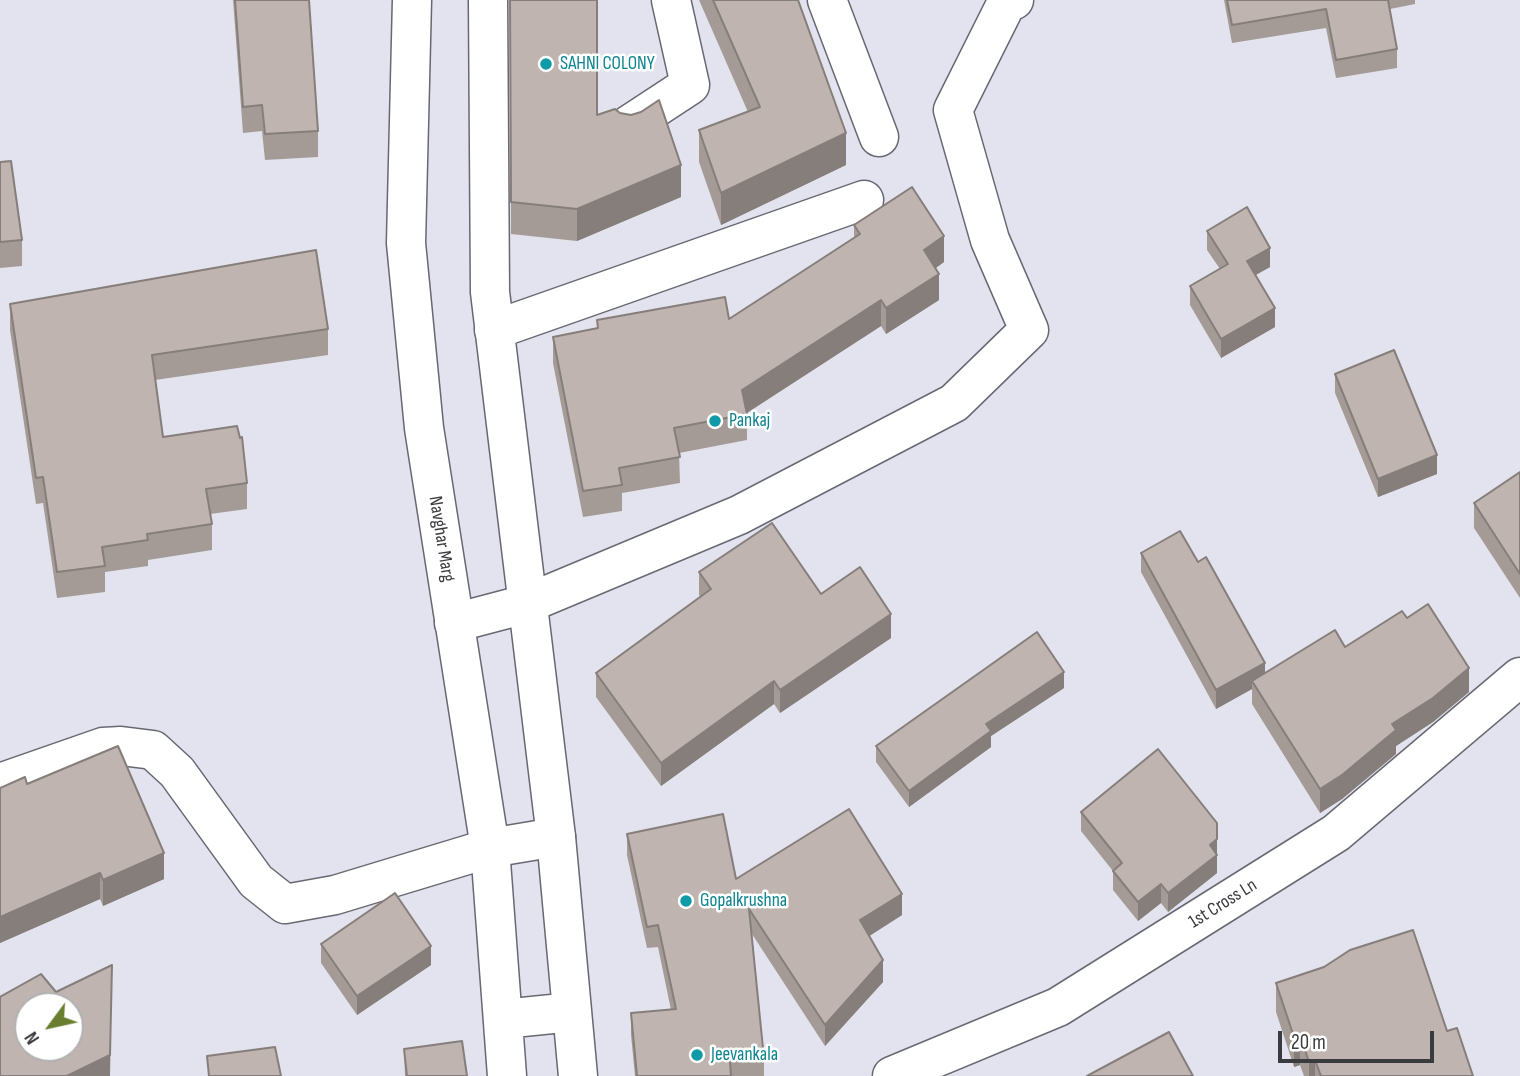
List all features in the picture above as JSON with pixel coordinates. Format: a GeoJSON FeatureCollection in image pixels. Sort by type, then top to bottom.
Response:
{"type":"FeatureCollection","features":[{"type":"Feature","properties":{"kind":"street","name":"Navghar Marg"},"geometry":{"type":"LineString","coordinates":[[412,0],[406,243],[424,428],[490,848],[507,1076]]}},
{"type":"Feature","properties":{"kind":"street"},"geometry":{"type":"LineString","coordinates":[[488,0],[490,292],[556,837],[578,1076]]}},
{"type":"Feature","properties":{"kind":"street"},"geometry":{"type":"LineString","coordinates":[[629,125],[690,85],[671,0]]}},
{"type":"Feature","properties":{"kind":"street"},"geometry":{"type":"LineString","coordinates":[[827,0],[879,137]]}},
{"type":"Feature","properties":{"kind":"street"},"geometry":{"type":"LineString","coordinates":[[454,623],[526,604],[739,515],[954,403],[1029,330],[990,240],[953,110],[1006,4],[1014,0]]}},
{"type":"Feature","properties":{"kind":"street"},"geometry":{"type":"LineString","coordinates":[[494,330],[864,200]]}},
{"type":"Feature","properties":{"kind":"street","name":"1st Cross Ln"},"geometry":{"type":"LineString","coordinates":[[892,1076],[1058,1007],[1324,840],[1520,677]]}},
{"type":"Feature","properties":{"kind":"street"},"geometry":{"type":"LineString","coordinates":[[0,783],[103,747],[153,750],[177,772],[256,881],[285,904],[335,895],[490,848],[556,837]]}},
{"type":"Feature","properties":{"kind":"street"},"geometry":{"type":"LineString","coordinates":[[503,1019],[572,1012]]}},
{"type":"Feature","properties":{"kind":"building"},"geometry":{"type":"Polygon","coordinates":[[[235,0],[309,0],[318,131],[265,134],[262,105],[243,107],[235,0]]]}},
{"type":"Feature","properties":{"kind":"building","name":"SAHNI COLONY"},"geometry":{"type":"Polygon","coordinates":[[[510,0],[597,0],[597,115],[615,109],[631,115],[659,100],[681,165],[577,209],[511,202],[510,0]]]}},
{"type":"Feature","properties":{"kind":"building"},"geometry":{"type":"Polygon","coordinates":[[[713,0],[798,0],[846,133],[721,193],[699,130],[760,107],[713,0]]]}},
{"type":"Feature","properties":{"kind":"building"},"geometry":{"type":"Polygon","coordinates":[[[1227,0],[1388,0],[1397,49],[1336,60],[1326,9],[1232,25],[1227,0]]]}},
{"type":"Feature","properties":{"kind":"building"},"geometry":{"type":"Polygon","coordinates":[[[11,161],[22,240],[0,242],[0,162],[11,161]]]}},
{"type":"Feature","properties":{"kind":"building"},"geometry":{"type":"Polygon","coordinates":[[[912,187],[944,236],[924,250],[939,274],[886,308],[881,300],[742,390],[747,414],[674,428],[680,457],[619,468],[622,485],[583,491],[553,337],[598,328],[597,320],[725,297],[729,319],[860,234],[854,225],[912,187]]]}},
{"type":"Feature","properties":{"kind":"building"},"geometry":{"type":"Polygon","coordinates":[[[1247,207],[1270,248],[1247,261],[1275,308],[1221,339],[1190,286],[1228,264],[1207,231],[1247,207]]]}},
{"type":"Feature","properties":{"kind":"building"},"geometry":{"type":"Polygon","coordinates":[[[316,250],[328,329],[152,355],[163,437],[237,426],[240,438],[242,437],[247,483],[206,489],[212,524],[147,534],[148,540],[102,547],[105,566],[57,572],[43,477],[36,478],[10,304],[316,250]]]}},
{"type":"Feature","properties":{"kind":"building"},"geometry":{"type":"Polygon","coordinates":[[[1394,350],[1437,455],[1378,479],[1335,374],[1394,350]]]}},
{"type":"Feature","properties":{"kind":"building"},"geometry":{"type":"Polygon","coordinates":[[[1520,472],[1520,574],[1474,503],[1520,472]]]}},
{"type":"Feature","properties":{"kind":"building"},"geometry":{"type":"Polygon","coordinates":[[[772,523],[821,594],[860,567],[891,614],[780,690],[774,681],[661,763],[596,673],[711,589],[699,572],[772,523]]]}},
{"type":"Feature","properties":{"kind":"building"},"geometry":{"type":"Polygon","coordinates":[[[1180,531],[1198,562],[1206,557],[1265,663],[1216,690],[1141,553],[1180,531]]]}},
{"type":"Feature","properties":{"kind":"building"},"geometry":{"type":"Polygon","coordinates":[[[1428,604],[1469,668],[1433,698],[1392,724],[1396,730],[1342,775],[1320,789],[1252,681],[1335,630],[1345,647],[1402,611],[1407,618],[1428,604]]]}},
{"type":"Feature","properties":{"kind":"building"},"geometry":{"type":"Polygon","coordinates":[[[1037,632],[1064,672],[986,724],[991,731],[909,791],[876,746],[1037,632]]]}},
{"type":"Feature","properties":{"kind":"building"},"geometry":{"type":"Polygon","coordinates":[[[118,746],[164,853],[103,880],[100,873],[0,917],[0,788],[25,777],[27,784],[118,746]]]}},
{"type":"Feature","properties":{"kind":"building"},"geometry":{"type":"Polygon","coordinates":[[[1158,749],[1217,823],[1217,839],[1210,845],[1217,855],[1168,893],[1161,884],[1138,902],[1113,871],[1122,863],[1081,812],[1158,749]]]}},
{"type":"Feature","properties":{"kind":"building"},"geometry":{"type":"Polygon","coordinates":[[[849,809],[902,894],[860,920],[883,960],[825,1025],[749,909],[764,1058],[730,1061],[731,1076],[637,1076],[631,1013],[676,1009],[658,925],[647,927],[627,834],[723,814],[736,879],[849,809]]]}},
{"type":"Feature","properties":{"kind":"building"},"geometry":{"type":"Polygon","coordinates":[[[395,893],[431,946],[357,996],[321,944],[395,893]]]}},
{"type":"Feature","properties":{"kind":"building"},"geometry":{"type":"Polygon","coordinates":[[[1413,930],[1447,1031],[1457,1028],[1473,1076],[1321,1076],[1315,1060],[1309,1062],[1300,1035],[1294,1037],[1276,983],[1324,967],[1350,950],[1413,930]]]}},
{"type":"Feature","properties":{"kind":"building"},"geometry":{"type":"Polygon","coordinates":[[[112,965],[110,1055],[67,1076],[0,1076],[0,997],[41,974],[56,992],[112,965]]]}},
{"type":"Feature","properties":{"kind":"building"},"geometry":{"type":"Polygon","coordinates":[[[1169,1032],[1193,1076],[1087,1076],[1169,1032]]]}},
{"type":"Feature","properties":{"kind":"building"},"geometry":{"type":"Polygon","coordinates":[[[462,1041],[467,1076],[407,1076],[404,1049],[462,1041]]]}},
{"type":"Feature","properties":{"kind":"building"},"geometry":{"type":"Polygon","coordinates":[[[275,1047],[281,1076],[209,1076],[207,1056],[275,1047]]]}},
{"type":"Feature","properties":{"kind":"place","name":"SAHNI COLONY"},"geometry":{"type":"Point","coordinates":[546,64]}},
{"type":"Feature","properties":{"kind":"place","name":"Pankaj"},"geometry":{"type":"Point","coordinates":[715,421]}},
{"type":"Feature","properties":{"kind":"place","name":"Gopalkrushna"},"geometry":{"type":"Point","coordinates":[686,901]}},
{"type":"Feature","properties":{"kind":"place","name":"Jeevankala"},"geometry":{"type":"Point","coordinates":[697,1055]}}]}
